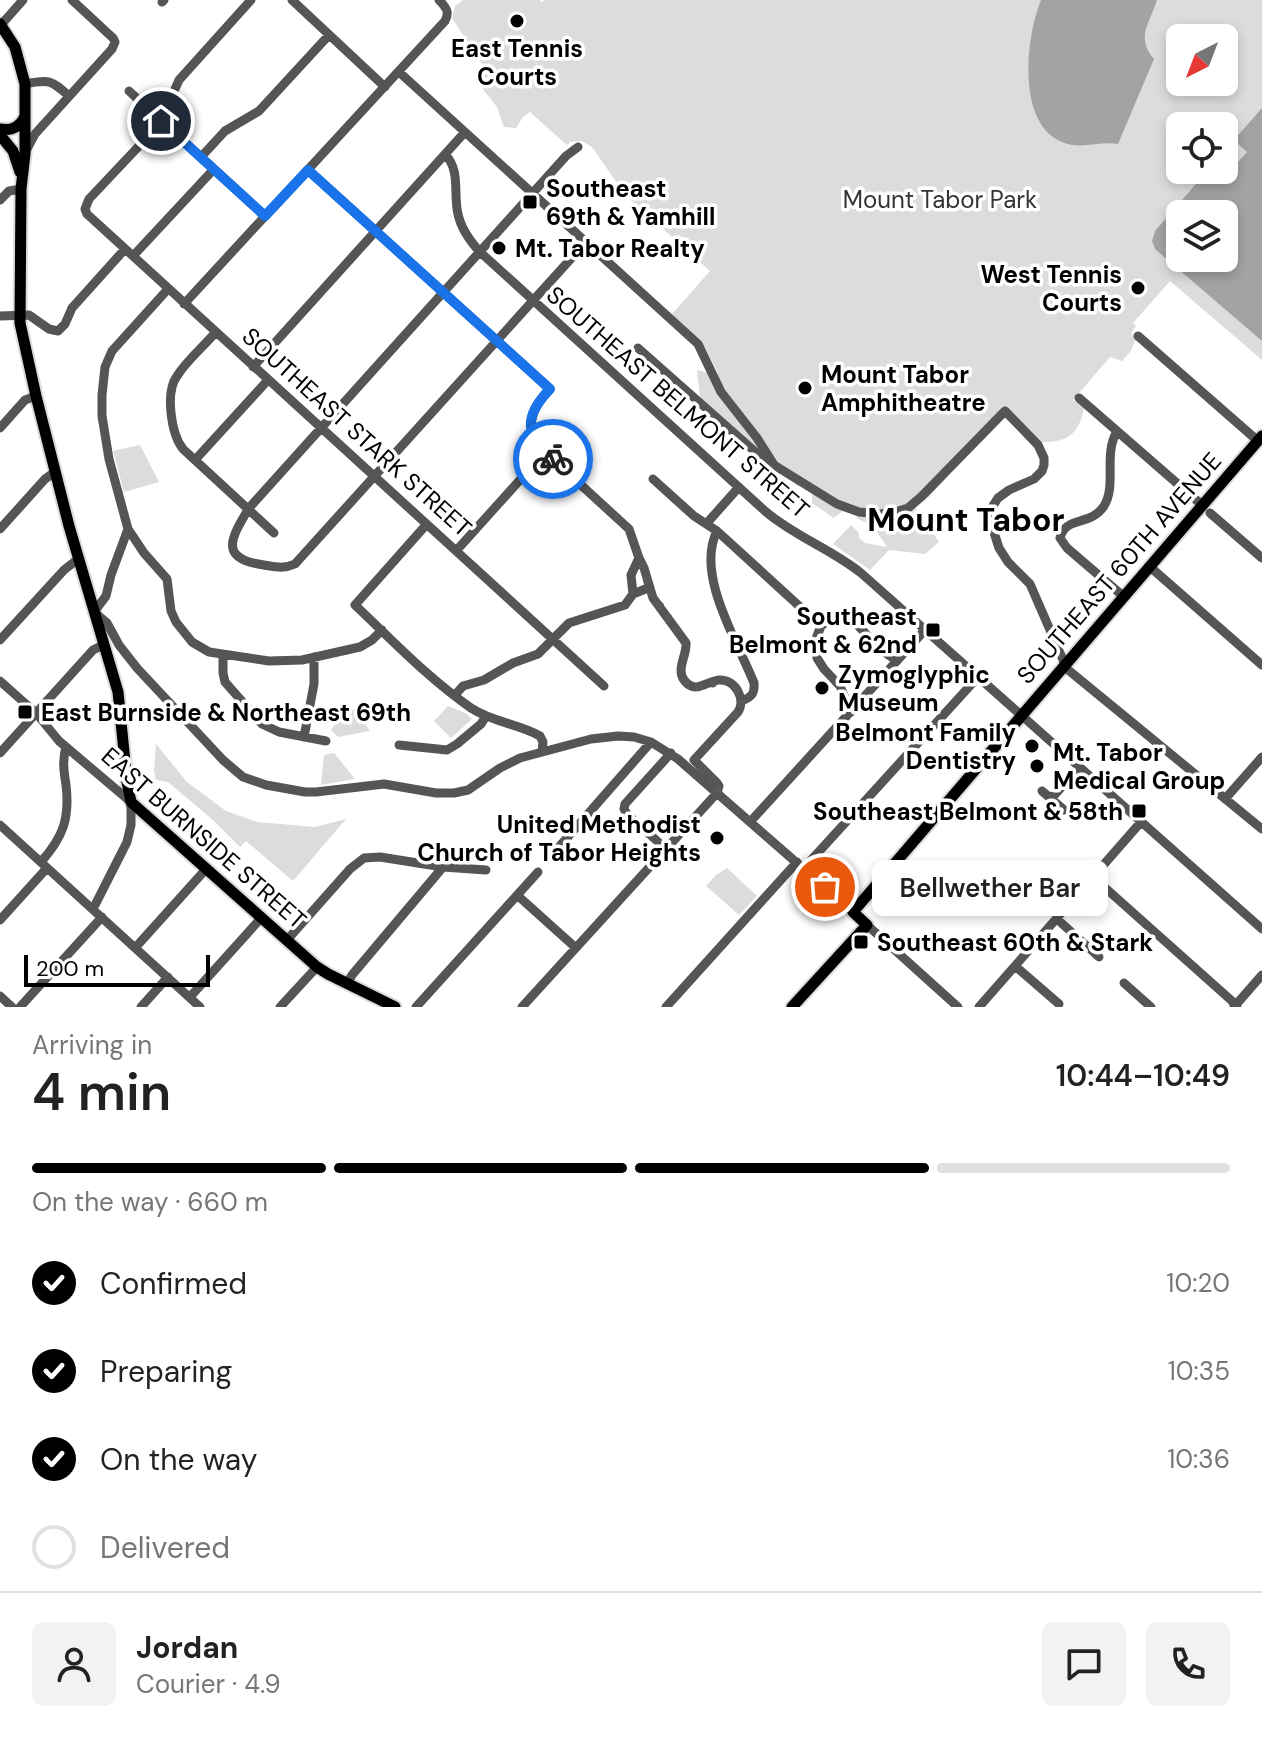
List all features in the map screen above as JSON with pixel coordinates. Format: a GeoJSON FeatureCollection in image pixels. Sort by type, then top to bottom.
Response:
{"type":"FeatureCollection","features":[{"type":"Feature","properties":{"kind":"main road"},"geometry":{"type":"LineString","coordinates":[[0,25],[15,47],[25,84],[25,154],[21,183]]}},
{"type":"Feature","properties":{"kind":"main road"},"geometry":{"type":"LineString","coordinates":[[25,113],[17,127],[0,132],[20,167],[19,314],[55,472],[118,692],[131,802]]}},
{"type":"Feature","properties":{"kind":"main road","name":"SOUTHEAST 60TH AVENUE"},"geometry":{"type":"LineString","coordinates":[[853,912],[1149,566],[1206,509],[1260,438]]}},
{"type":"Feature","properties":{"kind":"main road","name":"EAST BURNSIDE STREET"},"geometry":{"type":"LineString","coordinates":[[131,802],[317,967],[395,1007]]}},
{"type":"Feature","properties":{"kind":"main road"},"geometry":{"type":"LineString","coordinates":[[792,1007],[867,925],[853,912]]}},
{"type":"Feature","properties":{"kind":"street"},"geometry":{"type":"LineString","coordinates":[[0,25],[23,0]]}},
{"type":"Feature","properties":{"kind":"street"},"geometry":{"type":"LineString","coordinates":[[25,154],[35,134],[115,42],[72,0]]}},
{"type":"Feature","properties":{"kind":"street"},"geometry":{"type":"LineString","coordinates":[[161,121],[179,80],[251,0]]}},
{"type":"Feature","properties":{"kind":"street"},"geometry":{"type":"LineString","coordinates":[[292,0],[385,87]]}},
{"type":"Feature","properties":{"kind":"street"},"geometry":{"type":"LineString","coordinates":[[184,304],[445,21],[447,8],[439,0]]}},
{"type":"Feature","properties":{"kind":"street"},"geometry":{"type":"LineString","coordinates":[[201,157],[225,131],[259,111],[329,35]]}},
{"type":"Feature","properties":{"kind":"street"},"geometry":{"type":"LineString","coordinates":[[399,72],[698,344],[718,388],[774,465]]}},
{"type":"Feature","properties":{"kind":"street"},"geometry":{"type":"LineString","coordinates":[[25,84],[51,81],[69,96]]}},
{"type":"Feature","properties":{"kind":"street"},"geometry":{"type":"LineString","coordinates":[[129,91],[265,216]]}},
{"type":"Feature","properties":{"kind":"street","name":"SOUTHEAST STARK STREET"},"geometry":{"type":"LineString","coordinates":[[161,121],[89,199],[85,209],[90,218],[604,686]]}},
{"type":"Feature","properties":{"kind":"street"},"geometry":{"type":"LineString","coordinates":[[253,367],[465,132]]}},
{"type":"Feature","properties":{"kind":"street"},"geometry":{"type":"LineString","coordinates":[[578,147],[566,156],[249,508],[233,538],[232,547],[240,559],[282,568],[295,564],[586,242]]}},
{"type":"Feature","properties":{"kind":"street","name":"SOUTHEAST BELMONT STREET"},"geometry":{"type":"LineString","coordinates":[[445,154],[454,169],[460,222],[480,252],[739,487],[787,528],[852,566],[1262,929]]}},
{"type":"Feature","properties":{"kind":"street"},"geometry":{"type":"LineString","coordinates":[[0,316],[29,315],[49,329],[58,331],[72,308],[214,169]]}},
{"type":"Feature","properties":{"kind":"street"},"geometry":{"type":"LineString","coordinates":[[308,170],[550,389],[537,404],[531,422],[534,439],[629,529],[648,588],[686,643],[687,651],[681,669],[683,679],[697,687],[718,680],[727,682],[738,691],[742,701],[738,712],[694,760],[717,783],[717,793],[576,948],[529,1005]]}},
{"type":"Feature","properties":{"kind":"street"},"geometry":{"type":"LineString","coordinates":[[0,200],[21,183]]}},
{"type":"Feature","properties":{"kind":"street"},"geometry":{"type":"LineString","coordinates":[[168,289],[112,351],[105,367],[102,416],[109,459],[128,529],[167,579],[171,611],[176,622],[185,636],[209,652],[286,661],[360,647],[382,630]]}},
{"type":"Feature","properties":{"kind":"street"},"geometry":{"type":"LineString","coordinates":[[215,333],[176,376],[171,419],[174,434],[195,460],[274,533]]}},
{"type":"Feature","properties":{"kind":"street"},"geometry":{"type":"LineString","coordinates":[[1138,336],[1260,438]]}},
{"type":"Feature","properties":{"kind":"street"},"geometry":{"type":"LineString","coordinates":[[638,348],[760,456],[823,495],[850,509],[870,514],[908,508],[1005,411],[1038,445],[1044,465],[1034,479],[998,498],[991,509],[990,520],[999,548],[1030,584],[1064,664],[1070,673],[1262,829]]}},
{"type":"Feature","properties":{"kind":"street"},"geometry":{"type":"LineString","coordinates":[[195,460],[268,380]]}},
{"type":"Feature","properties":{"kind":"street"},"geometry":{"type":"LineString","coordinates":[[0,428],[25,400],[36,396]]}},
{"type":"Feature","properties":{"kind":"street"},"geometry":{"type":"LineString","coordinates":[[1079,398],[1262,558]]}},
{"type":"Feature","properties":{"kind":"street"},"geometry":{"type":"LineString","coordinates":[[1117,431],[1110,446],[1107,500],[1091,519],[1067,525],[1060,538],[1067,548],[1123,596]]}},
{"type":"Feature","properties":{"kind":"street"},"geometry":{"type":"LineString","coordinates":[[456,551],[545,452]]}},
{"type":"Feature","properties":{"kind":"street"},"geometry":{"type":"LineString","coordinates":[[0,529],[55,472]]}},
{"type":"Feature","properties":{"kind":"street"},"geometry":{"type":"LineString","coordinates":[[653,479],[694,516],[717,531],[821,626]]}},
{"type":"Feature","properties":{"kind":"street"},"geometry":{"type":"LineString","coordinates":[[707,523],[739,487]]}},
{"type":"Feature","properties":{"kind":"street"},"geometry":{"type":"LineString","coordinates":[[426,525],[355,605],[471,708],[537,733],[543,742],[542,752]]}},
{"type":"Feature","properties":{"kind":"street"},"geometry":{"type":"LineString","coordinates":[[128,529],[106,596],[94,612],[107,623],[131,661],[213,749],[237,773],[254,782],[305,792],[384,784],[454,793],[468,790],[512,762],[542,752],[608,736],[634,737],[671,753],[853,912]]}},
{"type":"Feature","properties":{"kind":"street"},"geometry":{"type":"LineString","coordinates":[[717,531],[711,572],[729,628],[754,683],[751,697],[742,701]]}},
{"type":"Feature","properties":{"kind":"street"},"geometry":{"type":"LineString","coordinates":[[633,594],[631,575],[639,558]]}},
{"type":"Feature","properties":{"kind":"street"},"geometry":{"type":"LineString","coordinates":[[0,640],[64,570],[78,559]]}},
{"type":"Feature","properties":{"kind":"street"},"geometry":{"type":"LineString","coordinates":[[1149,566],[1262,665]]}},
{"type":"Feature","properties":{"kind":"street"},"geometry":{"type":"LineString","coordinates":[[455,695],[463,686],[484,680],[513,663],[538,654],[569,623],[625,605],[633,594],[648,588]]}},
{"type":"Feature","properties":{"kind":"street"},"geometry":{"type":"LineString","coordinates":[[851,712],[840,686],[817,658],[815,641],[821,626],[835,619],[851,620],[897,661]]}},
{"type":"Feature","properties":{"kind":"street"},"geometry":{"type":"LineString","coordinates":[[750,822],[925,630]]}},
{"type":"Feature","properties":{"kind":"street"},"geometry":{"type":"LineString","coordinates":[[0,753],[93,650],[103,645]]}},
{"type":"Feature","properties":{"kind":"street"},"geometry":{"type":"LineString","coordinates":[[223,655],[225,682],[256,719],[279,732],[326,741]]}},
{"type":"Feature","properties":{"kind":"street"},"geometry":{"type":"LineString","coordinates":[[304,737],[314,684],[314,657]]}},
{"type":"Feature","properties":{"kind":"street"},"geometry":{"type":"LineString","coordinates":[[666,1007],[978,677]]}},
{"type":"Feature","properties":{"kind":"street","name":"EAST BURNSIDE STREET"},"geometry":{"type":"LineString","coordinates":[[0,681],[36,713],[55,737],[131,802]]}},
{"type":"Feature","properties":{"kind":"street"},"geometry":{"type":"LineString","coordinates":[[399,745],[447,750],[481,724],[486,716]]}},
{"type":"Feature","properties":{"kind":"street"},"geometry":{"type":"LineString","coordinates":[[559,847],[651,742]]}},
{"type":"Feature","properties":{"kind":"street"},"geometry":{"type":"LineString","coordinates":[[0,920],[44,865],[65,823],[67,798],[63,761],[66,747]]}},
{"type":"Feature","properties":{"kind":"street"},"geometry":{"type":"LineString","coordinates":[[666,849],[624,809],[625,804],[671,753]]}},
{"type":"Feature","properties":{"kind":"street"},"geometry":{"type":"LineString","coordinates":[[1225,799],[1262,757]]}},
{"type":"Feature","properties":{"kind":"street"},"geometry":{"type":"LineString","coordinates":[[1051,799],[1079,767]]}},
{"type":"Feature","properties":{"kind":"street"},"geometry":{"type":"LineString","coordinates":[[1042,791],[1064,810]]}},
{"type":"Feature","properties":{"kind":"street"},"geometry":{"type":"LineString","coordinates":[[93,909],[127,842],[131,802]]}},
{"type":"Feature","properties":{"kind":"street"},"geometry":{"type":"LineString","coordinates":[[979,1007],[1141,822]]}},
{"type":"Feature","properties":{"kind":"street"},"geometry":{"type":"LineString","coordinates":[[0,825],[200,1007]]}},
{"type":"Feature","properties":{"kind":"street"},"geometry":{"type":"LineString","coordinates":[[287,940],[358,861],[368,857],[486,870]]}},
{"type":"Feature","properties":{"kind":"street"},"geometry":{"type":"LineString","coordinates":[[347,984],[443,867]]}},
{"type":"Feature","properties":{"kind":"street"},"geometry":{"type":"LineString","coordinates":[[135,948],[207,868]]}},
{"type":"Feature","properties":{"kind":"street"},"geometry":{"type":"LineString","coordinates":[[416,1007],[538,872]]}},
{"type":"Feature","properties":{"kind":"street"},"geometry":{"type":"LineString","coordinates":[[1093,877],[1236,1007],[1262,975]]}},
{"type":"Feature","properties":{"kind":"street"},"geometry":{"type":"LineString","coordinates":[[517,895],[576,948]]}},
{"type":"Feature","properties":{"kind":"street"},"geometry":{"type":"LineString","coordinates":[[20,1007],[102,917]]}},
{"type":"Feature","properties":{"kind":"street"},"geometry":{"type":"LineString","coordinates":[[190,997],[262,917]]}},
{"type":"Feature","properties":{"kind":"street"},"geometry":{"type":"LineString","coordinates":[[1057,919],[1099,957]]}},
{"type":"Feature","properties":{"kind":"street"},"geometry":{"type":"LineString","coordinates":[[867,925],[958,1007]]}},
{"type":"Feature","properties":{"kind":"street"},"geometry":{"type":"LineString","coordinates":[[1015,966],[1059,1004]]}},
{"type":"Feature","properties":{"kind":"street"},"geometry":{"type":"LineString","coordinates":[[280,1007],[317,967]]}},
{"type":"Feature","properties":{"kind":"street"},"geometry":{"type":"LineString","coordinates":[[141,1007],[168,977]]}},
{"type":"Feature","properties":{"kind":"street"},"geometry":{"type":"LineString","coordinates":[[1124,983],[1151,1007]]}},
{"type":"Feature","properties":{"kind":"street"},"geometry":{"type":"LineString","coordinates":[[0,996],[12,1007]]}},
{"type":"Feature","properties":{"kind":"green space","name":"Mount Tabor Park"},"geometry":{"type":"Polygon","coordinates":[[[463,0],[1262,0],[1262,360],[1170,281],[1133,323],[1136,326],[1131,333],[1136,339],[1130,352],[1122,361],[1110,357],[1073,400],[1084,407],[1074,432],[1063,439],[1036,442],[1019,427],[1017,416],[1010,416],[1002,406],[994,424],[929,497],[917,500],[916,508],[939,542],[925,554],[889,550],[870,570],[833,544],[851,525],[865,543],[887,547],[873,526],[858,519],[852,507],[834,518],[812,503],[812,488],[796,485],[763,447],[748,450],[700,398],[697,370],[718,373],[705,348],[672,314],[710,271],[630,199],[592,147],[582,141],[567,145],[530,112],[516,128],[504,127],[497,107],[482,88],[482,64],[452,18],[455,6],[463,0]]]}},
{"type":"Feature","properties":{"kind":"green space"},"geometry":{"type":"Polygon","coordinates":[[[140,445],[159,482],[124,492],[113,451],[140,445]]]}},
{"type":"Feature","properties":{"kind":"green space"},"geometry":{"type":"Polygon","coordinates":[[[448,706],[472,719],[451,738],[434,721],[448,706]]]}},
{"type":"Feature","properties":{"kind":"green space"},"geometry":{"type":"Polygon","coordinates":[[[347,708],[356,710],[370,731],[338,737],[331,730],[347,708]]]}},
{"type":"Feature","properties":{"kind":"green space"},"geometry":{"type":"Polygon","coordinates":[[[156,744],[187,782],[226,811],[257,822],[315,827],[346,819],[293,881],[246,841],[240,847],[168,782],[156,780],[156,744]]]}},
{"type":"Feature","properties":{"kind":"green space"},"geometry":{"type":"Polygon","coordinates":[[[334,753],[355,779],[321,785],[324,755],[334,753]]]}},
{"type":"Feature","properties":{"kind":"green space"},"geometry":{"type":"Polygon","coordinates":[[[727,868],[757,896],[739,915],[706,886],[727,868]]]}},
{"type":"Feature","properties":{"kind":"shaded area"},"geometry":{"type":"Polygon","coordinates":[[[1041,0],[1157,0],[1145,37],[1145,44],[1154,59],[1118,144],[1062,142],[1047,132],[1037,117],[1031,99],[1029,56],[1031,35],[1041,0]]]}},
{"type":"Feature","properties":{"kind":"shaded area"},"geometry":{"type":"Polygon","coordinates":[[[1262,108],[1262,341],[1182,272],[1238,272],[1238,200],[1182,200],[1196,184],[1238,184],[1238,162],[1247,152],[1238,144],[1238,135],[1262,108]]]}},
{"type":"Feature","properties":{"kind":"shaded area"},"geometry":{"type":"Polygon","coordinates":[[[1166,218],[1166,258],[1155,249],[1152,241],[1155,231],[1166,218]]]}},
{"type":"Feature","properties":{"kind":"way so far"},"geometry":{"type":"LineString","coordinates":[[553,459],[629,529],[653,598],[686,643],[687,651],[681,669],[683,679],[697,687],[718,680],[727,682],[741,696],[738,712],[694,760],[717,783],[717,793],[825,887]]}},
{"type":"Feature","properties":{"kind":"place","name":"East Tennis Courts"},"geometry":{"type":"Point","coordinates":[517,21]}},
{"type":"Feature","properties":{"kind":"place","name":"Southeast 69th & Yamhill"},"geometry":{"type":"Point","coordinates":[530,202]}},
{"type":"Feature","properties":{"kind":"place","name":"Mt. Tabor Realty"},"geometry":{"type":"Point","coordinates":[499,248]}},
{"type":"Feature","properties":{"kind":"place","name":"West Tennis Courts"},"geometry":{"type":"Point","coordinates":[1138,288]}},
{"type":"Feature","properties":{"kind":"place","name":"Mount Tabor Amphitheatre"},"geometry":{"type":"Point","coordinates":[805,388]}},
{"type":"Feature","properties":{"kind":"place","name":"Southeast Belmont & 62nd"},"geometry":{"type":"Point","coordinates":[933,630]}},
{"type":"Feature","properties":{"kind":"place","name":"Zymoglyphic Museum"},"geometry":{"type":"Point","coordinates":[822,688]}},
{"type":"Feature","properties":{"kind":"place","name":"East Burnside & Northeast 69th"},"geometry":{"type":"Point","coordinates":[25,712]}},
{"type":"Feature","properties":{"kind":"place","name":"Belmont Family Dentistry"},"geometry":{"type":"Point","coordinates":[1032,746]}},
{"type":"Feature","properties":{"kind":"place","name":"Mt. Tabor Medical Group"},"geometry":{"type":"Point","coordinates":[1037,766]}},
{"type":"Feature","properties":{"kind":"place","name":"Southeast Belmont & 58th"},"geometry":{"type":"Point","coordinates":[1139,811]}},
{"type":"Feature","properties":{"kind":"place","name":"United Methodist Church of Tabor Heights"},"geometry":{"type":"Point","coordinates":[717,838]}},
{"type":"Feature","properties":{"kind":"place","name":"Bellwether Bar"},"geometry":{"type":"Point","coordinates":[825,887]}},
{"type":"Feature","properties":{"kind":"place","name":"Southeast 60th & Stark"},"geometry":{"type":"Point","coordinates":[861,942]}},
{"type":"Feature","properties":{"kind":"district","name":"Mount Tabor"},"geometry":{"type":"Point","coordinates":[966,520]}},
{"type":"Feature","properties":{"kind":"route"},"geometry":{"type":"LineString","coordinates":[[161,121],[265,216],[308,170],[550,389],[533,411],[531,431],[538,445],[553,459]]}}]}
